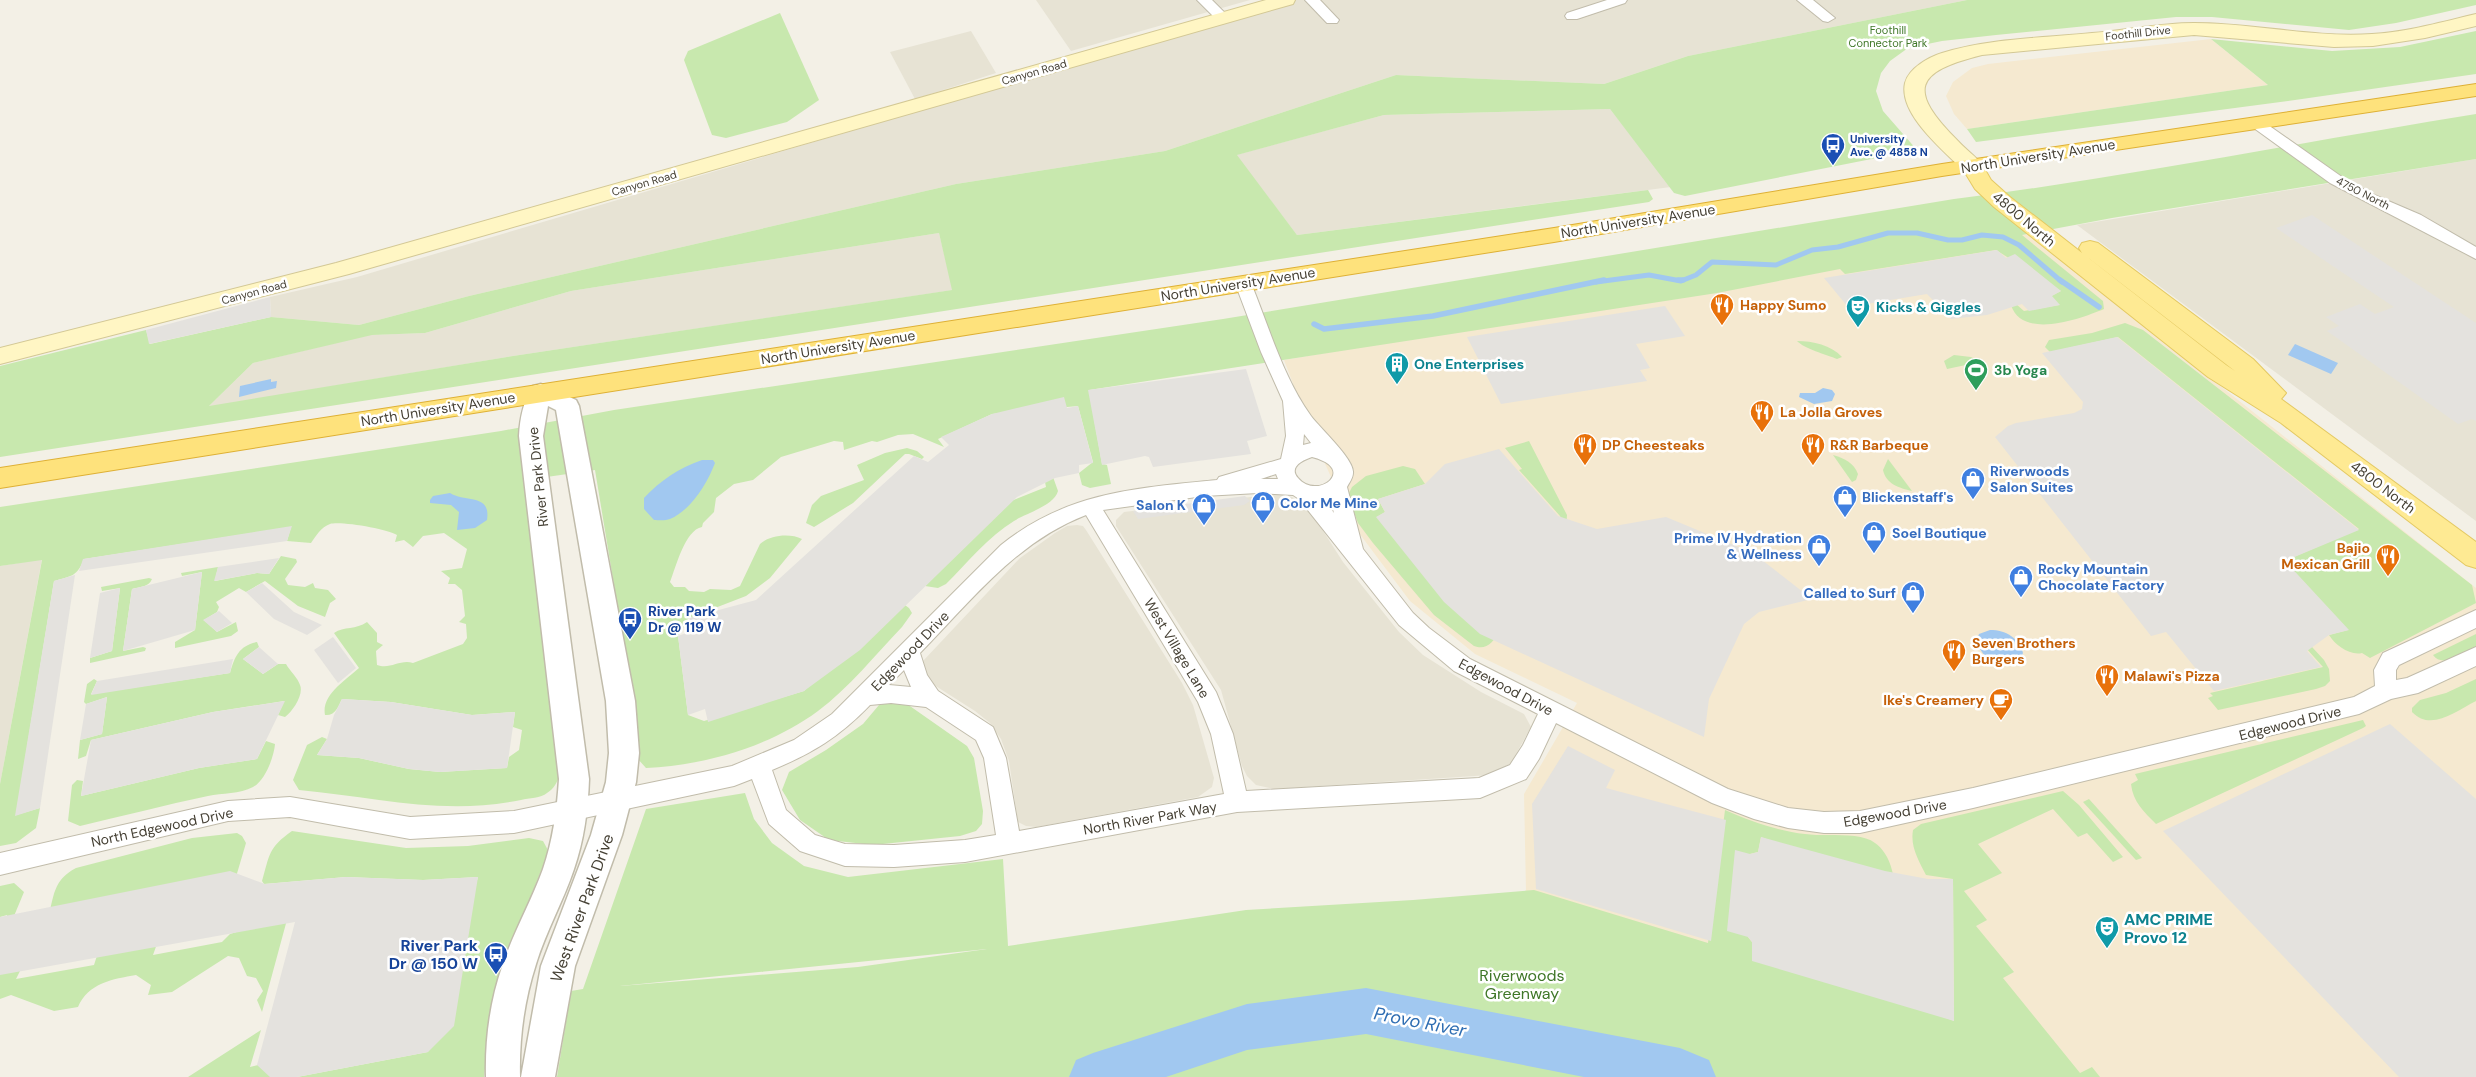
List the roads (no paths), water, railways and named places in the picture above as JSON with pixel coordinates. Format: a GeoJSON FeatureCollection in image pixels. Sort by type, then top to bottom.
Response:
{"type":"FeatureCollection","features":[{"type":"Feature","properties":{"kind":"highway","name":"North University Avenue"},"geometry":{"type":"LineString","coordinates":[[0,478],[1554,235],[1972,166],[2476,90]]}},
{"type":"Feature","properties":{"kind":"main road","name":"Canyon Road"},"geometry":{"type":"LineString","coordinates":[[0,356],[136,323],[350,267],[1286,0]]}},
{"type":"Feature","properties":{"kind":"main road","name":"Foothill Drive"},"geometry":{"type":"LineString","coordinates":[[1972,166],[1927,122],[1914,95],[1916,80],[1921,72],[1950,56],[1982,48],[2194,29],[2334,41],[2373,40],[2404,36],[2476,20]]}},
{"type":"Feature","properties":{"kind":"main road","name":"4800 North"},"geometry":{"type":"LineString","coordinates":[[1972,166],[1983,184],[2002,202],[2128,302],[2218,371],[2290,417],[2476,557]]}},
{"type":"Feature","properties":{"kind":"street"},"geometry":{"type":"LineString","coordinates":[[1204,0],[1223,18]]}},
{"type":"Feature","properties":{"kind":"street"},"geometry":{"type":"LineString","coordinates":[[1312,0],[1332,20]]}},
{"type":"Feature","properties":{"kind":"street"},"geometry":{"type":"LineString","coordinates":[[1572,16],[1620,0]]}},
{"type":"Feature","properties":{"kind":"street"},"geometry":{"type":"LineString","coordinates":[[1804,0],[1828,18]]}},
{"type":"Feature","properties":{"kind":"street","name":"4750 North"},"geometry":{"type":"LineString","coordinates":[[2256,123],[2336,180],[2366,197],[2415,219],[2476,254]]}},
{"type":"Feature","properties":{"kind":"street"},"geometry":{"type":"LineString","coordinates":[[1243,283],[1292,402],[1316,438],[1341,462],[1344,471],[1343,479],[1338,487],[1328,492],[1300,491],[1287,481],[1284,473],[1295,436],[1292,402]]}},
{"type":"Feature","properties":{"kind":"street"},"geometry":{"type":"LineString","coordinates":[[503,1077],[503,1043],[510,998],[524,950],[562,860],[624,751],[618,695],[567,406],[541,392]]}},
{"type":"Feature","properties":{"kind":"street","name":"River Park Drive"},"geometry":{"type":"LineString","coordinates":[[541,392],[533,414],[531,436],[574,779],[595,804]]}},
{"type":"Feature","properties":{"kind":"street"},"geometry":{"type":"LineString","coordinates":[[1289,460],[1301,452],[1312,450],[1324,451],[1334,456]]}},
{"type":"Feature","properties":{"kind":"street","name":"Edgewood Drive"},"geometry":{"type":"LineString","coordinates":[[1218,486],[1289,460]]}},
{"type":"Feature","properties":{"kind":"street","name":"Edgewood Drive"},"geometry":{"type":"LineString","coordinates":[[595,804],[709,782],[759,766],[802,747],[823,734],[866,696],[1020,540],[1049,523],[1090,505],[1218,486],[1300,491],[1353,550],[1397,608],[1429,640],[1462,665],[1550,711],[1743,806],[1796,820],[1838,824],[1860,822],[2250,733],[2359,705],[2387,690],[2410,687],[2476,656]]}},
{"type":"Feature","properties":{"kind":"street","name":"Edgewood Drive"},"geometry":{"type":"LineString","coordinates":[[1338,487],[1353,550]]}},
{"type":"Feature","properties":{"kind":"street","name":"West Village Lane"},"geometry":{"type":"LineString","coordinates":[[1090,505],[1208,698],[1222,734],[1237,802]]}},
{"type":"Feature","properties":{"kind":"street"},"geometry":{"type":"LineString","coordinates":[[2387,690],[2384,676],[2385,667],[2391,659],[2476,618]]}},
{"type":"Feature","properties":{"kind":"street"},"geometry":{"type":"LineString","coordinates":[[909,652],[917,678],[930,698],[985,734],[995,758],[1009,843]]}},
{"type":"Feature","properties":{"kind":"street"},"geometry":{"type":"LineString","coordinates":[[866,696],[891,694],[930,698]]}},
{"type":"Feature","properties":{"kind":"street","name":"North River Park Way"},"geometry":{"type":"LineString","coordinates":[[759,766],[777,817],[808,842],[845,855],[894,856],[947,852],[1009,843],[1237,802],[1480,788],[1518,772],[1531,752],[1550,711]]}},
{"type":"Feature","properties":{"kind":"street","name":"North Edgewood Drive"},"geometry":{"type":"LineString","coordinates":[[0,864],[228,811],[290,807],[410,828],[514,822],[595,804]]}},
{"type":"Feature","properties":{"kind":"street","name":"West River Park Drive"},"geometry":{"type":"LineString","coordinates":[[538,1077],[542,1063],[549,1006],[558,967],[611,825],[595,804]]}},
{"type":"Feature","properties":{"kind":"water"},"geometry":{"type":"Polygon","coordinates":[[[2295,344],[2338,363],[2331,374],[2288,355],[2295,344]]]}},
{"type":"Feature","properties":{"kind":"water"},"geometry":{"type":"Polygon","coordinates":[[[271,379],[271,382],[277,381],[276,388],[239,397],[240,386],[271,379]]]}},
{"type":"Feature","properties":{"kind":"water"},"geometry":{"type":"Polygon","coordinates":[[[1823,388],[1832,390],[1835,394],[1832,401],[1814,404],[1799,397],[1800,393],[1815,393],[1823,388]]]}},
{"type":"Feature","properties":{"kind":"water"},"geometry":{"type":"Polygon","coordinates":[[[702,460],[713,460],[715,463],[708,479],[697,496],[678,515],[668,520],[654,520],[644,509],[644,498],[671,475],[702,460]]]}},
{"type":"Feature","properties":{"kind":"water"},"geometry":{"type":"Polygon","coordinates":[[[450,493],[481,502],[487,511],[487,520],[475,528],[457,530],[459,512],[451,505],[430,503],[433,496],[450,493]]]}},
{"type":"Feature","properties":{"kind":"water"},"geometry":{"type":"Polygon","coordinates":[[[1990,630],[2001,631],[2015,639],[2023,653],[2019,662],[2006,665],[1999,664],[1992,661],[1982,652],[1977,639],[1979,634],[1990,630]]]}},
{"type":"Feature","properties":{"kind":"waterway"},"geometry":{"type":"LineString","coordinates":[[1596,282],[1649,275],[1681,281],[1696,275],[1712,262],[1776,265],[1812,250],[1838,247],[1888,233],[1917,233],[1948,240],[1962,240],[1982,235],[2003,237],[2019,245],[2062,282]]}},
{"type":"Feature","properties":{"kind":"waterway"},"geometry":{"type":"LineString","coordinates":[[1314,324],[1324,329],[1433,316],[1604,280]]}},
{"type":"Feature","properties":{"kind":"waterway"},"geometry":{"type":"LineString","coordinates":[[1678,280],[1683,280]]}},
{"type":"Feature","properties":{"kind":"waterway"},"geometry":{"type":"LineString","coordinates":[[2060,280],[2099,307]]}},
{"type":"Feature","properties":{"kind":"waterway","name":"Provo River"},"geometry":{"type":"LineString","coordinates":[[1093,1077],[1247,1027],[1366,1011],[1680,1072],[1692,1077]]}},
{"type":"Feature","properties":{"kind":"place","name":"University Ave. @ 4858 N"},"geometry":{"type":"Point","coordinates":[1833,166]}},
{"type":"Feature","properties":{"kind":"place","name":"Happy Sumo"},"geometry":{"type":"Point","coordinates":[1722,326]}},
{"type":"Feature","properties":{"kind":"place","name":"Kicks & Giggles"},"geometry":{"type":"Point","coordinates":[1858,328]}},
{"type":"Feature","properties":{"kind":"place","name":"One Enterprises"},"geometry":{"type":"Point","coordinates":[1397,385]}},
{"type":"Feature","properties":{"kind":"place","name":"3b Yoga"},"geometry":{"type":"Point","coordinates":[1976,391]}},
{"type":"Feature","properties":{"kind":"place","name":"La Jolla Groves"},"geometry":{"type":"Point","coordinates":[1762,433]}},
{"type":"Feature","properties":{"kind":"place","name":"DP Cheesteaks"},"geometry":{"type":"Point","coordinates":[1585,466]}},
{"type":"Feature","properties":{"kind":"place","name":"R&R Barbeque"},"geometry":{"type":"Point","coordinates":[1813,466]}},
{"type":"Feature","properties":{"kind":"place","name":"Riverwoods Salon Suites"},"geometry":{"type":"Point","coordinates":[1973,500]}},
{"type":"Feature","properties":{"kind":"place","name":"Blickenstaff's"},"geometry":{"type":"Point","coordinates":[1845,518]}},
{"type":"Feature","properties":{"kind":"place","name":"Color Me Mine"},"geometry":{"type":"Point","coordinates":[1263,524]}},
{"type":"Feature","properties":{"kind":"place","name":"Salon K"},"geometry":{"type":"Point","coordinates":[1204,526]}},
{"type":"Feature","properties":{"kind":"place","name":"Soel Boutique"},"geometry":{"type":"Point","coordinates":[1874,554]}},
{"type":"Feature","properties":{"kind":"place","name":"Prime IV Hydration & Wellness"},"geometry":{"type":"Point","coordinates":[1819,567]}},
{"type":"Feature","properties":{"kind":"place","name":"Bajio Mexican Grill"},"geometry":{"type":"Point","coordinates":[2388,577]}},
{"type":"Feature","properties":{"kind":"place","name":"Rocky Mountain Chocolate Factory"},"geometry":{"type":"Point","coordinates":[2021,598]}},
{"type":"Feature","properties":{"kind":"place","name":"Called to Surf"},"geometry":{"type":"Point","coordinates":[1913,614]}},
{"type":"Feature","properties":{"kind":"place","name":"River Park Dr @ 119 W"},"geometry":{"type":"Point","coordinates":[630,640]}},
{"type":"Feature","properties":{"kind":"place","name":"Seven Brothers Burgers"},"geometry":{"type":"Point","coordinates":[1954,672]}},
{"type":"Feature","properties":{"kind":"place","name":"Malawi's Pizza"},"geometry":{"type":"Point","coordinates":[2107,697]}},
{"type":"Feature","properties":{"kind":"place","name":"Ike's Creamery"},"geometry":{"type":"Point","coordinates":[2001,721]}},
{"type":"Feature","properties":{"kind":"place","name":"AMC PRIME Provo 12"},"geometry":{"type":"Point","coordinates":[2107,949]}},
{"type":"Feature","properties":{"kind":"place","name":"River Park Dr @ 150 W"},"geometry":{"type":"Point","coordinates":[496,975]}},
{"type":"Feature","properties":{"kind":"park label","name":"Foothill Connector Park"},"geometry":{"type":"Point","coordinates":[1888,36]}},
{"type":"Feature","properties":{"kind":"park label","name":"Riverwoods Greenway"},"geometry":{"type":"Point","coordinates":[1522,984]}}]}
